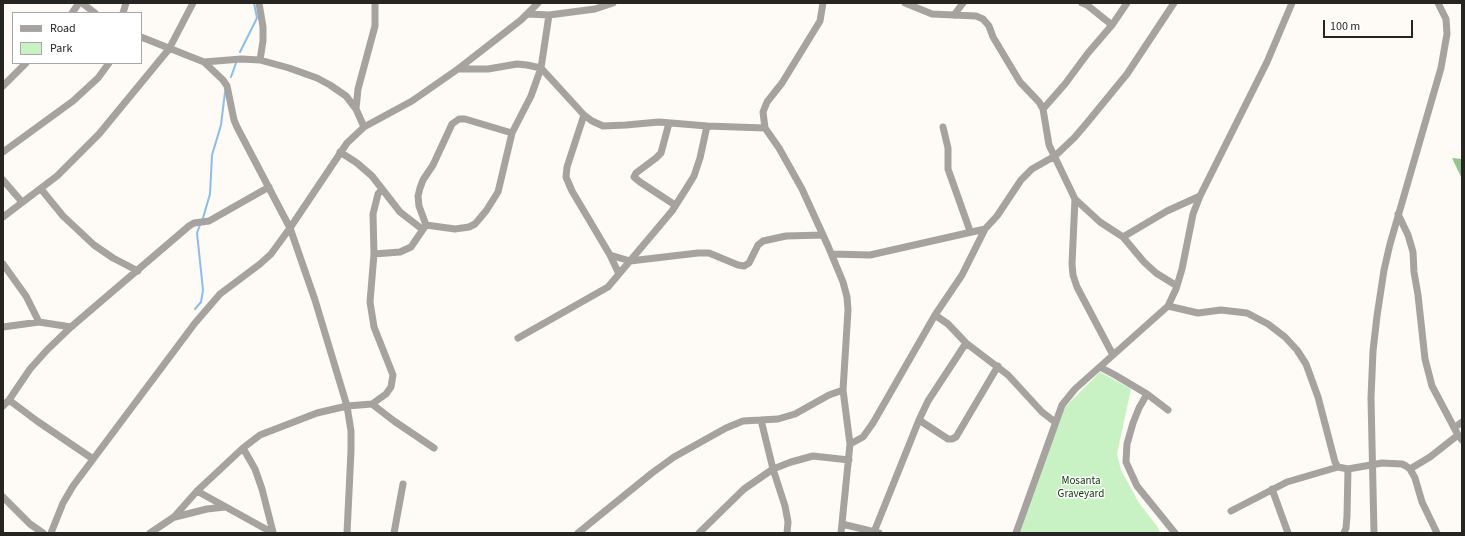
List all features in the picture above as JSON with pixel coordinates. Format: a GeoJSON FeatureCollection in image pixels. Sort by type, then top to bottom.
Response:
{"type":"FeatureCollection","features":[{"type":"Feature","properties":{"kind":"street"},"geometry":{"type":"LineString","coordinates":[[73,12],[79,3]]}},
{"type":"Feature","properties":{"kind":"street"},"geometry":{"type":"LineString","coordinates":[[82,3],[95,12]]}},
{"type":"Feature","properties":{"kind":"street"},"geometry":{"type":"LineString","coordinates":[[3,217],[41,189],[78,156],[99,134],[169,49],[193,3]]}},
{"type":"Feature","properties":{"kind":"street"},"geometry":{"type":"LineString","coordinates":[[259,3],[263,27],[263,41],[260,60]]}},
{"type":"Feature","properties":{"kind":"street"},"geometry":{"type":"LineString","coordinates":[[356,109],[358,89],[375,26],[375,3]]}},
{"type":"Feature","properties":{"kind":"street"},"geometry":{"type":"LineString","coordinates":[[51,533],[68,494],[195,323],[220,294],[260,264],[280,242],[347,142],[364,127],[412,101],[458,69],[528,14],[538,3]]}},
{"type":"Feature","properties":{"kind":"street"},"geometry":{"type":"LineString","coordinates":[[528,14],[549,15],[595,9],[613,3]]}},
{"type":"Feature","properties":{"kind":"street"},"geometry":{"type":"LineString","coordinates":[[824,3],[820,21],[782,83],[767,102],[763,112],[765,128],[779,148],[802,190],[832,254],[843,282],[848,303],[844,390],[850,444],[841,533]]}},
{"type":"Feature","properties":{"kind":"street"},"geometry":{"type":"LineString","coordinates":[[905,3],[932,14],[976,16],[983,19],[1020,82],[1039,102],[1043,109],[1049,145],[1075,199],[1100,222],[1123,237],[1144,262],[1156,273],[1177,286]]}},
{"type":"Feature","properties":{"kind":"street"},"geometry":{"type":"LineString","coordinates":[[954,15],[963,3]]}},
{"type":"Feature","properties":{"kind":"street"},"geometry":{"type":"LineString","coordinates":[[1082,3],[1087,5],[1112,26]]}},
{"type":"Feature","properties":{"kind":"street"},"geometry":{"type":"LineString","coordinates":[[1043,109],[1066,84],[1088,53],[1112,26],[1127,3]]}},
{"type":"Feature","properties":{"kind":"street"},"geometry":{"type":"LineString","coordinates":[[850,444],[863,437],[874,423],[935,315],[962,275],[985,229],[997,216],[1021,180],[1032,169],[1055,156],[1074,138],[1127,74],[1174,3]]}},
{"type":"Feature","properties":{"kind":"street"},"geometry":{"type":"LineString","coordinates":[[1016,533],[1062,405],[1075,389],[1168,306],[1182,270],[1193,214],[1200,196],[1267,62],[1292,3]]}},
{"type":"Feature","properties":{"kind":"street"},"geometry":{"type":"LineString","coordinates":[[1374,533],[1371,420],[1373,351],[1384,270],[1398,214],[1441,68],[1447,34],[1446,19],[1438,3]]}},
{"type":"Feature","properties":{"kind":"street"},"geometry":{"type":"LineString","coordinates":[[340,152],[372,176],[400,212],[424,227],[463,229],[475,224],[498,192],[512,133],[531,96],[541,68],[549,15]]}},
{"type":"Feature","properties":{"kind":"street"},"geometry":{"type":"LineString","coordinates":[[142,38],[204,62],[215,71],[225,83],[237,127],[290,228],[316,300],[347,406],[351,431],[347,533]]}},
{"type":"Feature","properties":{"kind":"street"},"geometry":{"type":"LineString","coordinates":[[204,62],[241,59],[260,60],[317,78],[340,92],[356,109],[364,127]]}},
{"type":"Feature","properties":{"kind":"street"},"geometry":{"type":"LineString","coordinates":[[3,86],[25,64]]}},
{"type":"Feature","properties":{"kind":"street"},"geometry":{"type":"LineString","coordinates":[[3,152],[72,101],[98,78],[108,64]]}},
{"type":"Feature","properties":{"kind":"street"},"geometry":{"type":"LineString","coordinates":[[458,69],[488,69],[517,64],[541,68],[584,115],[598,124],[608,126],[659,122],[707,126],[765,128]]}},
{"type":"Feature","properties":{"kind":"street"},"geometry":{"type":"LineString","coordinates":[[584,115],[567,167],[566,177],[572,191],[610,255],[619,274]]}},
{"type":"Feature","properties":{"kind":"street"},"geometry":{"type":"LineString","coordinates":[[374,254],[400,252],[408,249],[424,227],[419,206],[418,196],[420,188],[423,180],[433,165],[452,124],[459,119],[465,119],[512,133]]}},
{"type":"Feature","properties":{"kind":"street"},"geometry":{"type":"LineString","coordinates":[[669,123],[661,153],[636,173],[634,177],[636,180],[676,205]]}},
{"type":"Feature","properties":{"kind":"street"},"geometry":{"type":"LineString","coordinates":[[518,338],[608,287],[676,205],[694,176],[700,158],[707,126]]}},
{"type":"Feature","properties":{"kind":"street"},"geometry":{"type":"LineString","coordinates":[[943,127],[948,148],[948,170],[970,231]]}},
{"type":"Feature","properties":{"kind":"street"},"geometry":{"type":"LineString","coordinates":[[3,180],[22,202]]}},
{"type":"Feature","properties":{"kind":"street"},"geometry":{"type":"LineString","coordinates":[[3,406],[9,400],[30,369],[47,350],[71,327],[189,226],[194,223],[209,221],[269,187]]}},
{"type":"Feature","properties":{"kind":"street"},"geometry":{"type":"LineString","coordinates":[[41,189],[63,216],[94,245],[113,258],[138,271]]}},
{"type":"Feature","properties":{"kind":"street"},"geometry":{"type":"LineString","coordinates":[[150,533],[174,517],[197,491],[260,435],[317,413],[347,406],[372,404],[386,394],[391,387],[393,375],[390,364],[378,339],[371,313],[370,302],[374,254],[373,214],[378,194],[382,189]]}},
{"type":"Feature","properties":{"kind":"street"},"geometry":{"type":"LineString","coordinates":[[1123,237],[1167,211],[1200,196]]}},
{"type":"Feature","properties":{"kind":"street"},"geometry":{"type":"LineString","coordinates":[[1075,199],[1072,264],[1073,275],[1113,354]]}},
{"type":"Feature","properties":{"kind":"street"},"geometry":{"type":"LineString","coordinates":[[1398,214],[1408,235],[1412,252],[1424,359],[1432,386],[1460,438],[1410,469]]}},
{"type":"Feature","properties":{"kind":"street"},"geometry":{"type":"LineString","coordinates":[[832,254],[870,255],[970,231],[985,229]]}},
{"type":"Feature","properties":{"kind":"street"},"geometry":{"type":"LineString","coordinates":[[610,255],[630,261],[709,253],[744,266],[749,263],[758,245],[763,241],[786,236],[823,235]]}},
{"type":"Feature","properties":{"kind":"street"},"geometry":{"type":"LineString","coordinates":[[3,264],[26,296],[39,322]]}},
{"type":"Feature","properties":{"kind":"street"},"geometry":{"type":"LineString","coordinates":[[1168,306],[1198,313],[1222,310],[1247,313],[1268,324],[1285,337],[1297,350],[1306,364],[1318,397],[1335,462],[1338,467]]}},
{"type":"Feature","properties":{"kind":"street"},"geometry":{"type":"LineString","coordinates":[[935,315],[948,324],[966,343],[998,366],[1042,412],[1055,422]]}},
{"type":"Feature","properties":{"kind":"street"},"geometry":{"type":"LineString","coordinates":[[3,327],[39,322],[71,327]]}},
{"type":"Feature","properties":{"kind":"street"},"geometry":{"type":"LineString","coordinates":[[842,524],[876,532],[919,420],[938,384],[966,343]]}},
{"type":"Feature","properties":{"kind":"street"},"geometry":{"type":"LineString","coordinates":[[919,420],[948,439],[956,437],[998,366]]}},
{"type":"Feature","properties":{"kind":"street"},"geometry":{"type":"LineString","coordinates":[[1100,367],[1115,374],[1147,394],[1168,410]]}},
{"type":"Feature","properties":{"kind":"street"},"geometry":{"type":"LineString","coordinates":[[578,533],[674,457],[726,428],[743,421],[778,419],[795,414],[829,395],[844,390]]}},
{"type":"Feature","properties":{"kind":"street"},"geometry":{"type":"LineString","coordinates":[[1147,394],[1138,408],[1133,423],[1127,444],[1126,462],[1138,486],[1175,533]]}},
{"type":"Feature","properties":{"kind":"street"},"geometry":{"type":"LineString","coordinates":[[9,400],[36,421],[93,459]]}},
{"type":"Feature","properties":{"kind":"street"},"geometry":{"type":"LineString","coordinates":[[372,404],[434,448]]}},
{"type":"Feature","properties":{"kind":"street"},"geometry":{"type":"LineString","coordinates":[[761,420],[773,469],[785,506],[788,522],[787,533]]}},
{"type":"Feature","properties":{"kind":"street"},"geometry":{"type":"LineString","coordinates":[[1454,428],[1462,422]]}},
{"type":"Feature","properties":{"kind":"street"},"geometry":{"type":"LineString","coordinates":[[244,448],[255,469],[262,489],[273,533]]}},
{"type":"Feature","properties":{"kind":"street"},"geometry":{"type":"LineString","coordinates":[[699,533],[744,489],[773,469],[813,456],[849,460]]}},
{"type":"Feature","properties":{"kind":"street"},"geometry":{"type":"LineString","coordinates":[[1230,511],[1293,479],[1338,467],[1348,469],[1382,463],[1402,464],[1410,469],[1416,478],[1422,502],[1437,533]]}},
{"type":"Feature","properties":{"kind":"street"},"geometry":{"type":"LineString","coordinates":[[1346,531],[1348,469]]}},
{"type":"Feature","properties":{"kind":"street"},"geometry":{"type":"LineString","coordinates":[[394,533],[403,484]]}},
{"type":"Feature","properties":{"kind":"street"},"geometry":{"type":"LineString","coordinates":[[1272,489],[1288,533]]}},
{"type":"Feature","properties":{"kind":"street"},"geometry":{"type":"LineString","coordinates":[[197,491],[273,533]]}},
{"type":"Feature","properties":{"kind":"street"},"geometry":{"type":"LineString","coordinates":[[3,497],[30,524],[43,533]]}},
{"type":"Feature","properties":{"kind":"street"},"geometry":{"type":"LineString","coordinates":[[174,517],[207,509],[225,507]]}},
{"type":"Feature","properties":{"kind":"green space"},"geometry":{"type":"Polygon","coordinates":[[[1452,158],[1462,159],[1462,179],[1452,158]]]}},
{"type":"Feature","properties":{"kind":"green space","name":"Mosanta Graveyard"},"geometry":{"type":"Polygon","coordinates":[[[1100,372],[1131,389],[1117,454],[1121,470],[1139,503],[1157,526],[1160,533],[1018,533],[1063,409],[1100,372]]]}},
{"type":"Feature","properties":{"kind":"waterway"},"geometry":{"type":"LineString","coordinates":[[240,52],[257,18],[254,3]]}},
{"type":"Feature","properties":{"kind":"waterway"},"geometry":{"type":"LineString","coordinates":[[231,77],[236,63]]}},
{"type":"Feature","properties":{"kind":"waterway"},"geometry":{"type":"LineString","coordinates":[[203,218],[210,194],[212,155],[221,125],[225,92]]}},
{"type":"Feature","properties":{"kind":"waterway"},"geometry":{"type":"LineString","coordinates":[[195,309],[201,302],[203,290],[197,233],[200,225]]}}]}
